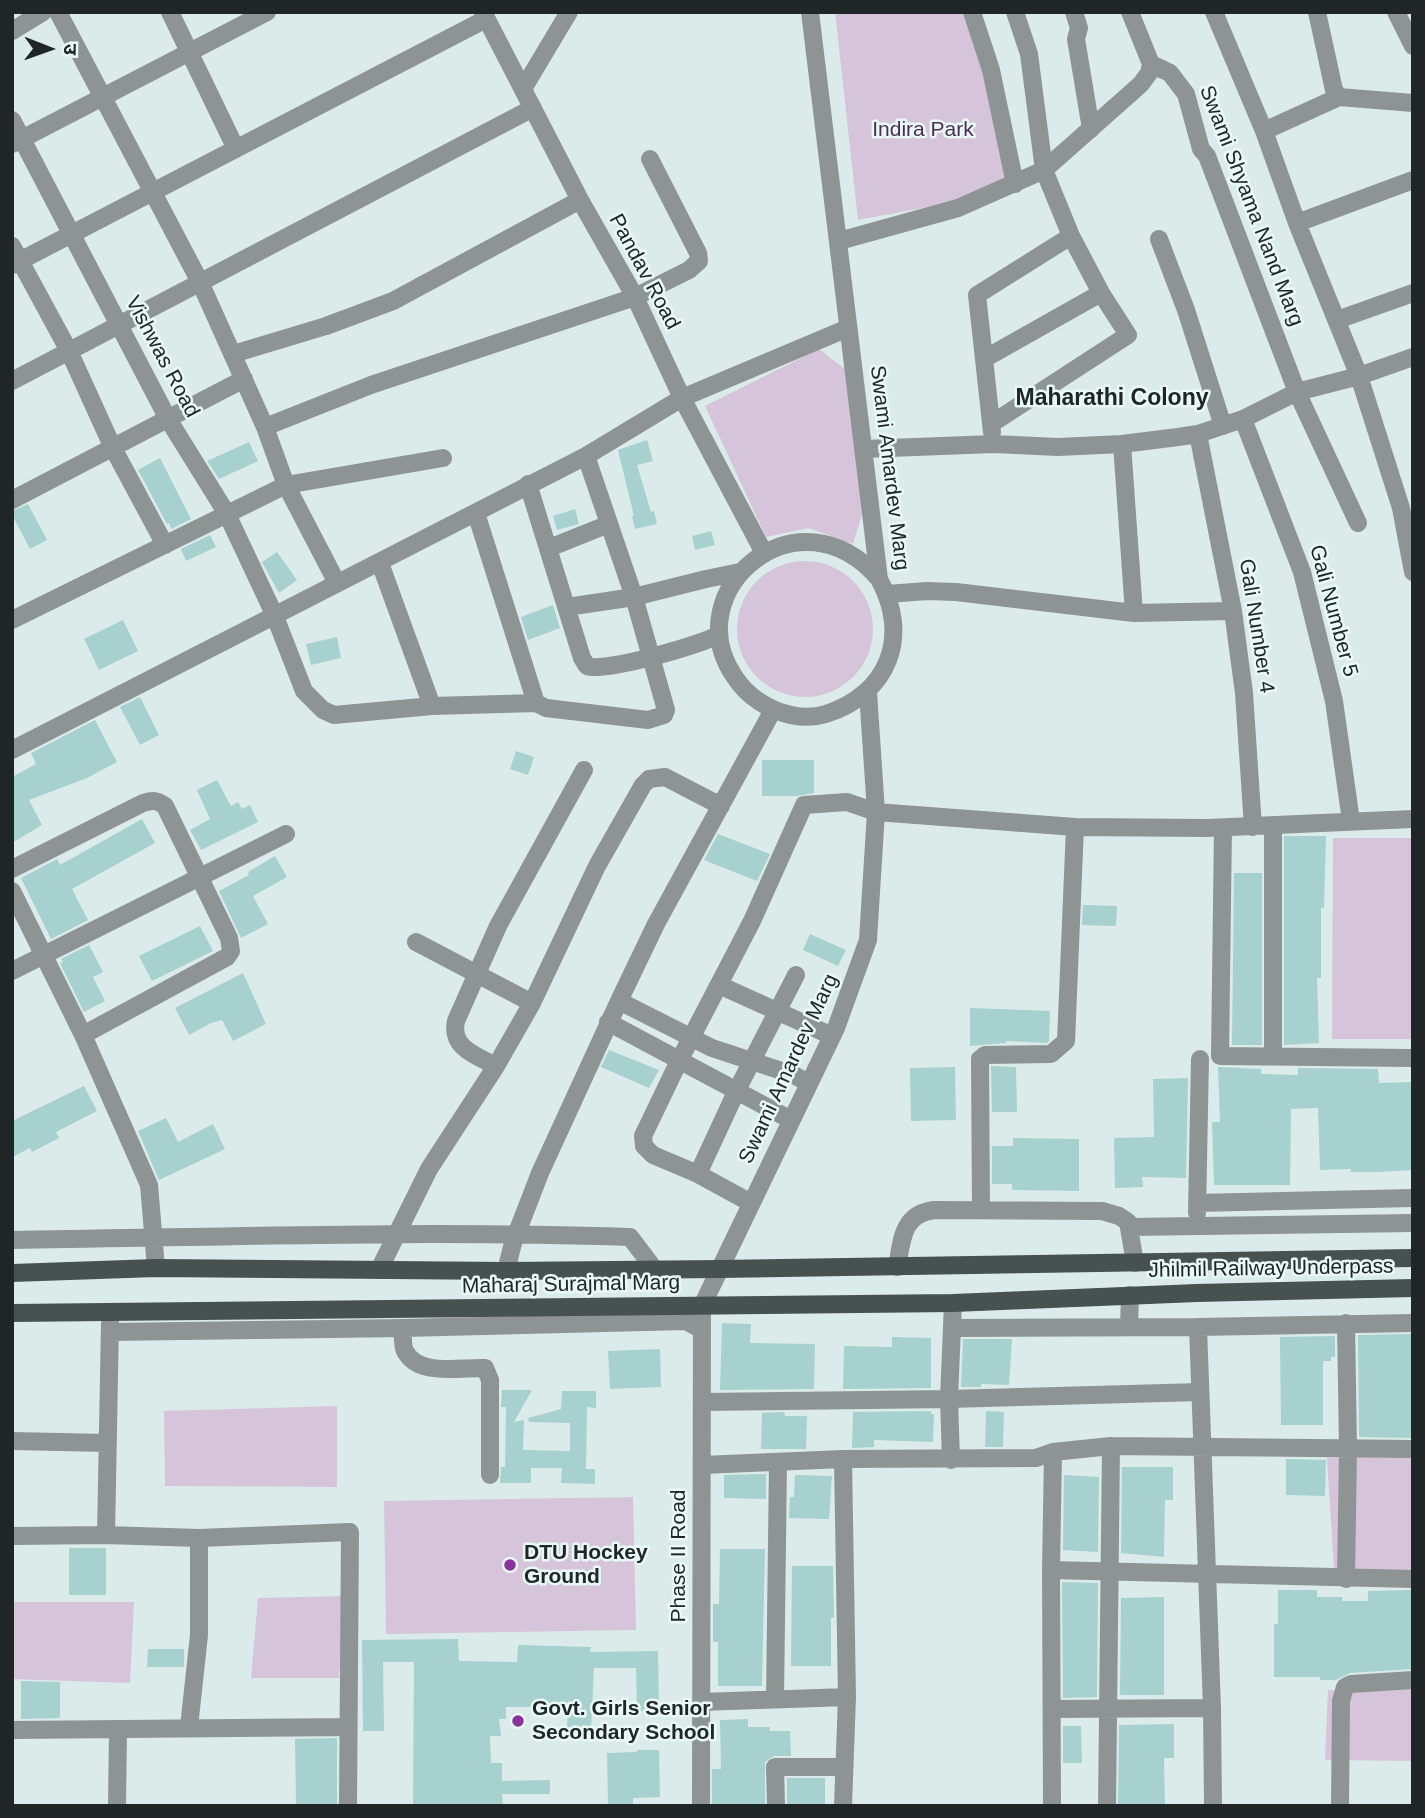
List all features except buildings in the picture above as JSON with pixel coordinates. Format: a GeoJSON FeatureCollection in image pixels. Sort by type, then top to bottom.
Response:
{"type":"FeatureCollection","features":[{"type":"Feature","properties":{"kind":"main road","name":"Jhilmil Railway Underpass"},"geometry":{"type":"LineString","coordinates":[[12,1273],[156,1268],[506,1271],[720,1269],[1413,1258]]}},
{"type":"Feature","properties":{"kind":"main road","name":"Jhilmil Railway Underpass"},"geometry":{"type":"LineString","coordinates":[[1130,1295],[1413,1288]]}},
{"type":"Feature","properties":{"kind":"main road","name":"Maharaj Surajmal Marg"},"geometry":{"type":"LineString","coordinates":[[12,1313],[953,1303],[1130,1295]]}},
{"type":"Feature","properties":{"kind":"street"},"geometry":{"type":"LineString","coordinates":[[12,31],[43,12]]}},
{"type":"Feature","properties":{"kind":"street"},"geometry":{"type":"LineString","coordinates":[[58,12],[200,282],[265,427],[286,485],[337,583]]}},
{"type":"Feature","properties":{"kind":"street"},"geometry":{"type":"LineString","coordinates":[[170,12],[236,149]]}},
{"type":"Feature","properties":{"kind":"street"},"geometry":{"type":"LineString","coordinates":[[17,141],[267,12]]}},
{"type":"Feature","properties":{"kind":"street"},"geometry":{"type":"LineString","coordinates":[[523,89],[569,12]]}},
{"type":"Feature","properties":{"kind":"street","name":"Swami Amardev Marg"},"geometry":{"type":"LineString","coordinates":[[702,1306],[832,1036],[861,964],[868,940],[871,914],[876,812],[868,692],[882,673],[890,655],[894,628],[883,587],[863,449],[810,12]]}},
{"type":"Feature","properties":{"kind":"street"},"geometry":{"type":"LineString","coordinates":[[972,12],[991,70],[1015,184]]}},
{"type":"Feature","properties":{"kind":"street"},"geometry":{"type":"LineString","coordinates":[[991,424],[1128,335],[1101,293],[1071,236],[1044,170],[1029,54],[1015,12]]}},
{"type":"Feature","properties":{"kind":"street"},"geometry":{"type":"LineString","coordinates":[[1074,12],[1079,28],[1076,39],[1091,129]]}},
{"type":"Feature","properties":{"kind":"street"},"geometry":{"type":"LineString","coordinates":[[839,241],[958,208],[1044,170],[1141,84],[1149,73],[1151,64],[1130,12]]}},
{"type":"Feature","properties":{"kind":"street"},"geometry":{"type":"LineString","coordinates":[[1214,12],[1264,131],[1407,507],[1413,572]]}},
{"type":"Feature","properties":{"kind":"street"},"geometry":{"type":"LineString","coordinates":[[1317,12],[1334,90],[1339,97]]}},
{"type":"Feature","properties":{"kind":"street"},"geometry":{"type":"LineString","coordinates":[[1396,12],[1413,46]]}},
{"type":"Feature","properties":{"kind":"street"},"geometry":{"type":"LineString","coordinates":[[165,545],[113,448],[69,351],[15,257],[71,234],[491,19]]}},
{"type":"Feature","properties":{"kind":"street","name":"Pandav Road"},"geometry":{"type":"LineString","coordinates":[[491,19],[523,89],[580,200],[635,297],[682,398],[764,552]]}},
{"type":"Feature","properties":{"kind":"street","name":"Swami Shyama Nand Marg"},"geometry":{"type":"LineString","coordinates":[[1151,64],[1170,73],[1186,94],[1201,149],[1207,156],[1297,392],[1358,523]]}},
{"type":"Feature","properties":{"kind":"street"},"geometry":{"type":"LineString","coordinates":[[1264,131],[1339,97],[1413,103]]}},
{"type":"Feature","properties":{"kind":"street"},"geometry":{"type":"LineString","coordinates":[[12,381],[533,108]]}},
{"type":"Feature","properties":{"kind":"street","name":"Vishwas Road"},"geometry":{"type":"LineString","coordinates":[[12,120],[17,141],[71,234],[168,419],[227,514],[274,614],[304,691],[323,710],[334,715],[432,706],[536,703],[546,708],[585,714],[658,719],[666,710],[652,657]]}},
{"type":"Feature","properties":{"kind":"street"},"geometry":{"type":"LineString","coordinates":[[265,427],[371,384],[635,297],[689,270],[699,261],[698,253],[650,159]]}},
{"type":"Feature","properties":{"kind":"street"},"geometry":{"type":"LineString","coordinates":[[1297,223],[1413,180]]}},
{"type":"Feature","properties":{"kind":"street"},"geometry":{"type":"LineString","coordinates":[[233,354],[326,326],[393,301],[580,200]]}},
{"type":"Feature","properties":{"kind":"street"},"geometry":{"type":"LineString","coordinates":[[993,444],[977,295],[1071,236]]}},
{"type":"Feature","properties":{"kind":"street"},"geometry":{"type":"LineString","coordinates":[[1159,239],[1186,310],[1223,426]]}},
{"type":"Feature","properties":{"kind":"street"},"geometry":{"type":"LineString","coordinates":[[984,359],[1101,293]]}},
{"type":"Feature","properties":{"kind":"street"},"geometry":{"type":"LineString","coordinates":[[1336,320],[1413,293]]}},
{"type":"Feature","properties":{"kind":"street"},"geometry":{"type":"LineString","coordinates":[[12,750],[586,456],[682,398],[848,328]]}},
{"type":"Feature","properties":{"kind":"street"},"geometry":{"type":"LineString","coordinates":[[863,449],[993,444],[1058,447],[1122,444],[1198,434],[1243,419],[1297,392],[1412,362]]}},
{"type":"Feature","properties":{"kind":"street"},"geometry":{"type":"LineString","coordinates":[[12,500],[244,379]]}},
{"type":"Feature","properties":{"kind":"street","name":"Gali Number 5"},"geometry":{"type":"LineString","coordinates":[[1243,419],[1302,572],[1334,701],[1351,821]]}},
{"type":"Feature","properties":{"kind":"street","name":"Gali Number 4"},"geometry":{"type":"LineString","coordinates":[[1198,434],[1233,611],[1244,693],[1253,827]]}},
{"type":"Feature","properties":{"kind":"street"},"geometry":{"type":"LineString","coordinates":[[1122,444],[1134,613]]}},
{"type":"Feature","properties":{"kind":"street"},"geometry":{"type":"LineString","coordinates":[[586,456],[652,657]]}},
{"type":"Feature","properties":{"kind":"street"},"geometry":{"type":"LineString","coordinates":[[12,620],[286,485],[443,458]]}},
{"type":"Feature","properties":{"kind":"street"},"geometry":{"type":"LineString","coordinates":[[528,484],[582,658],[587,666],[597,667],[652,657],[692,647],[719,635]]}},
{"type":"Feature","properties":{"kind":"street"},"geometry":{"type":"LineString","coordinates":[[476,513],[536,703]]}},
{"type":"Feature","properties":{"kind":"street"},"geometry":{"type":"LineString","coordinates":[[549,548],[609,524]]}},
{"type":"Feature","properties":{"kind":"street"},"geometry":{"type":"LineString","coordinates":[[868,692],[851,704],[822,715],[802,716],[773,710],[744,690],[725,662],[719,635],[722,608],[740,572],[764,552],[785,544],[806,541],[839,547],[856,557],[883,587],[911,592],[956,592],[1134,613],[1233,611]]}},
{"type":"Feature","properties":{"kind":"street"},"geometry":{"type":"LineString","coordinates":[[380,563],[432,706]]}},
{"type":"Feature","properties":{"kind":"street"},"geometry":{"type":"LineString","coordinates":[[567,607],[634,597],[740,572]]}},
{"type":"Feature","properties":{"kind":"street"},"geometry":{"type":"LineString","coordinates":[[506,1271],[516,1234],[540,1173],[608,1022],[656,924],[773,710]]}},
{"type":"Feature","properties":{"kind":"street"},"geometry":{"type":"LineString","coordinates":[[496,1066],[465,1051],[455,1036],[456,1021],[498,926],[584,770]]}},
{"type":"Feature","properties":{"kind":"street"},"geometry":{"type":"LineString","coordinates":[[379,1270],[429,1169],[496,1066],[532,1003],[597,866],[643,785],[649,779],[665,777],[720,806]]}},
{"type":"Feature","properties":{"kind":"street"},"geometry":{"type":"LineString","coordinates":[[12,869],[152,800],[165,806],[229,939],[231,951],[227,957],[83,1035]]}},
{"type":"Feature","properties":{"kind":"street"},"geometry":{"type":"LineString","coordinates":[[751,1203],[698,1174],[653,1155],[642,1141],[691,1037],[752,921],[804,805],[847,802],[876,812],[1075,827],[1223,828],[1413,819]]}},
{"type":"Feature","properties":{"kind":"street"},"geometry":{"type":"LineString","coordinates":[[1273,826],[1273,1056]]}},
{"type":"Feature","properties":{"kind":"street"},"geometry":{"type":"LineString","coordinates":[[981,1210],[980,1059],[985,1055],[1051,1054],[1066,1041],[1075,827]]}},
{"type":"Feature","properties":{"kind":"street"},"geometry":{"type":"LineString","coordinates":[[1223,828],[1220,1056],[1413,1058]]}},
{"type":"Feature","properties":{"kind":"street"},"geometry":{"type":"LineString","coordinates":[[12,971],[286,834]]}},
{"type":"Feature","properties":{"kind":"street"},"geometry":{"type":"LineString","coordinates":[[12,891],[83,1035],[149,1185],[156,1268]]}},
{"type":"Feature","properties":{"kind":"street"},"geometry":{"type":"LineString","coordinates":[[416,942],[532,1003]]}},
{"type":"Feature","properties":{"kind":"street"},"geometry":{"type":"LineString","coordinates":[[698,1174],[736,1092],[796,975]]}},
{"type":"Feature","properties":{"kind":"street"},"geometry":{"type":"LineString","coordinates":[[719,985],[832,1036]]}},
{"type":"Feature","properties":{"kind":"street"},"geometry":{"type":"LineString","coordinates":[[619,1001],[712,1048],[794,1075],[808,1083]]}},
{"type":"Feature","properties":{"kind":"street"},"geometry":{"type":"LineString","coordinates":[[608,1022],[791,1120]]}},
{"type":"Feature","properties":{"kind":"street"},"geometry":{"type":"LineString","coordinates":[[1196,1226],[1200,1059]]}},
{"type":"Feature","properties":{"kind":"street"},"geometry":{"type":"LineString","coordinates":[[1198,1203],[1413,1198]]}},
{"type":"Feature","properties":{"kind":"street"},"geometry":{"type":"LineString","coordinates":[[897,1267],[906,1228],[913,1217],[921,1212],[981,1210],[1102,1211],[1119,1216],[1128,1222],[1136,1263]]}},
{"type":"Feature","properties":{"kind":"street"},"geometry":{"type":"LineString","coordinates":[[1129,1227],[1413,1223]]}},
{"type":"Feature","properties":{"kind":"street"},"geometry":{"type":"LineString","coordinates":[[12,1240],[397,1233],[630,1237],[655,1269]]}},
{"type":"Feature","properties":{"kind":"street"},"geometry":{"type":"LineString","coordinates":[[1129,1327],[1130,1295]]}},
{"type":"Feature","properties":{"kind":"street"},"geometry":{"type":"LineString","coordinates":[[951,1460],[949,1399],[953,1303]]}},
{"type":"Feature","properties":{"kind":"street","name":"Phase II Road"},"geometry":{"type":"LineString","coordinates":[[701,1806],[702,1306]]}},
{"type":"Feature","properties":{"kind":"street"},"geometry":{"type":"LineString","coordinates":[[106,1535],[111,1312]]}},
{"type":"Feature","properties":{"kind":"street"},"geometry":{"type":"LineString","coordinates":[[110,1332],[686,1321],[702,1330]]}},
{"type":"Feature","properties":{"kind":"street"},"geometry":{"type":"LineString","coordinates":[[1346,1323],[1346,1579]]}},
{"type":"Feature","properties":{"kind":"street"},"geometry":{"type":"LineString","coordinates":[[953,1328],[1413,1323]]}},
{"type":"Feature","properties":{"kind":"street"},"geometry":{"type":"LineString","coordinates":[[1198,1327],[1213,1806]]}},
{"type":"Feature","properties":{"kind":"street"},"geometry":{"type":"LineString","coordinates":[[403,1328],[403,1349],[413,1362],[430,1367],[485,1368],[490,1380],[490,1475]]}},
{"type":"Feature","properties":{"kind":"street"},"geometry":{"type":"LineString","coordinates":[[702,1402],[1200,1392]]}},
{"type":"Feature","properties":{"kind":"street"},"geometry":{"type":"LineString","coordinates":[[12,1441],[107,1443]]}},
{"type":"Feature","properties":{"kind":"street"},"geometry":{"type":"LineString","coordinates":[[702,1465],[844,1459],[1036,1458],[1053,1452],[1111,1446],[1413,1449]]}},
{"type":"Feature","properties":{"kind":"street"},"geometry":{"type":"LineString","coordinates":[[1107,1806],[1111,1446]]}},
{"type":"Feature","properties":{"kind":"street"},"geometry":{"type":"LineString","coordinates":[[1052,1806],[1053,1452]]}},
{"type":"Feature","properties":{"kind":"street"},"geometry":{"type":"LineString","coordinates":[[843,1806],[847,1698],[844,1459]]}},
{"type":"Feature","properties":{"kind":"street"},"geometry":{"type":"LineString","coordinates":[[775,1699],[778,1462]]}},
{"type":"Feature","properties":{"kind":"street"},"geometry":{"type":"LineString","coordinates":[[12,1536],[199,1538],[350,1532],[348,1806]]}},
{"type":"Feature","properties":{"kind":"street"},"geometry":{"type":"LineString","coordinates":[[189,1727],[199,1635],[199,1538]]}},
{"type":"Feature","properties":{"kind":"street"},"geometry":{"type":"LineString","coordinates":[[1051,1570],[1413,1579]]}},
{"type":"Feature","properties":{"kind":"street"},"geometry":{"type":"LineString","coordinates":[[1340,1806],[1341,1701],[1345,1687],[1351,1684],[1413,1680]]}},
{"type":"Feature","properties":{"kind":"street"},"geometry":{"type":"LineString","coordinates":[[701,1702],[847,1698]]}},
{"type":"Feature","properties":{"kind":"street"},"geometry":{"type":"LineString","coordinates":[[1052,1709],[1212,1708]]}},
{"type":"Feature","properties":{"kind":"street"},"geometry":{"type":"LineString","coordinates":[[12,1730],[348,1727]]}},
{"type":"Feature","properties":{"kind":"street"},"geometry":{"type":"LineString","coordinates":[[117,1806],[118,1729]]}},
{"type":"Feature","properties":{"kind":"street"},"geometry":{"type":"LineString","coordinates":[[776,1806],[775,1767],[843,1767]]}},
{"type":"Feature","properties":{"kind":"green space","name":"Indira Park"},"geometry":{"type":"Polygon","coordinates":[[[835,12],[967,12],[1011,175],[955,202],[858,220],[835,12]]]}},
{"type":"Feature","properties":{"kind":"green space"},"geometry":{"type":"Polygon","coordinates":[[[819,349],[850,373],[862,515],[853,544],[808,528],[766,537],[705,406],[819,349]]]}},
{"type":"Feature","properties":{"kind":"green space"},"geometry":{"type":"Polygon","coordinates":[[[805,561],[831,566],[853,581],[868,603],[873,629],[868,655],[853,677],[831,692],[805,697],[779,692],[757,677],[742,655],[737,629],[742,603],[757,581],[779,566],[805,561]]]}},
{"type":"Feature","properties":{"kind":"green space"},"geometry":{"type":"Polygon","coordinates":[[[1333,838],[1411,838],[1411,1039],[1332,1039],[1333,838]]]}},
{"type":"Feature","properties":{"kind":"green space"},"geometry":{"type":"Polygon","coordinates":[[[337,1406],[337,1487],[165,1486],[164,1411],[337,1406]]]}},
{"type":"Feature","properties":{"kind":"green space"},"geometry":{"type":"Polygon","coordinates":[[[1413,1454],[1413,1570],[1334,1570],[1327,1458],[1413,1454]]]}},
{"type":"Feature","properties":{"kind":"green space","name":"DTU Hockey Ground"},"geometry":{"type":"Polygon","coordinates":[[[633,1497],[636,1630],[386,1634],[384,1501],[633,1497]]]}},
{"type":"Feature","properties":{"kind":"green space"},"geometry":{"type":"Polygon","coordinates":[[[345,1596],[339,1678],[251,1678],[258,1598],[345,1596]]]}},
{"type":"Feature","properties":{"kind":"green space"},"geometry":{"type":"Polygon","coordinates":[[[12,1602],[134,1602],[130,1683],[12,1679],[12,1602]]]}},
{"type":"Feature","properties":{"kind":"green space"},"geometry":{"type":"Polygon","coordinates":[[[1413,1689],[1413,1761],[1325,1760],[1328,1690],[1413,1689]]]}},
{"type":"Feature","properties":{"kind":"place","name":"DTU Hockey Ground"},"geometry":{"type":"Point","coordinates":[510,1565]}},
{"type":"Feature","properties":{"kind":"place","name":"Govt. Girls Senior Secondary School"},"geometry":{"type":"Point","coordinates":[518,1721]}},
{"type":"Feature","properties":{"kind":"district","name":"Maharathi Colony"},"geometry":{"type":"Point","coordinates":[1112,399]}}]}
